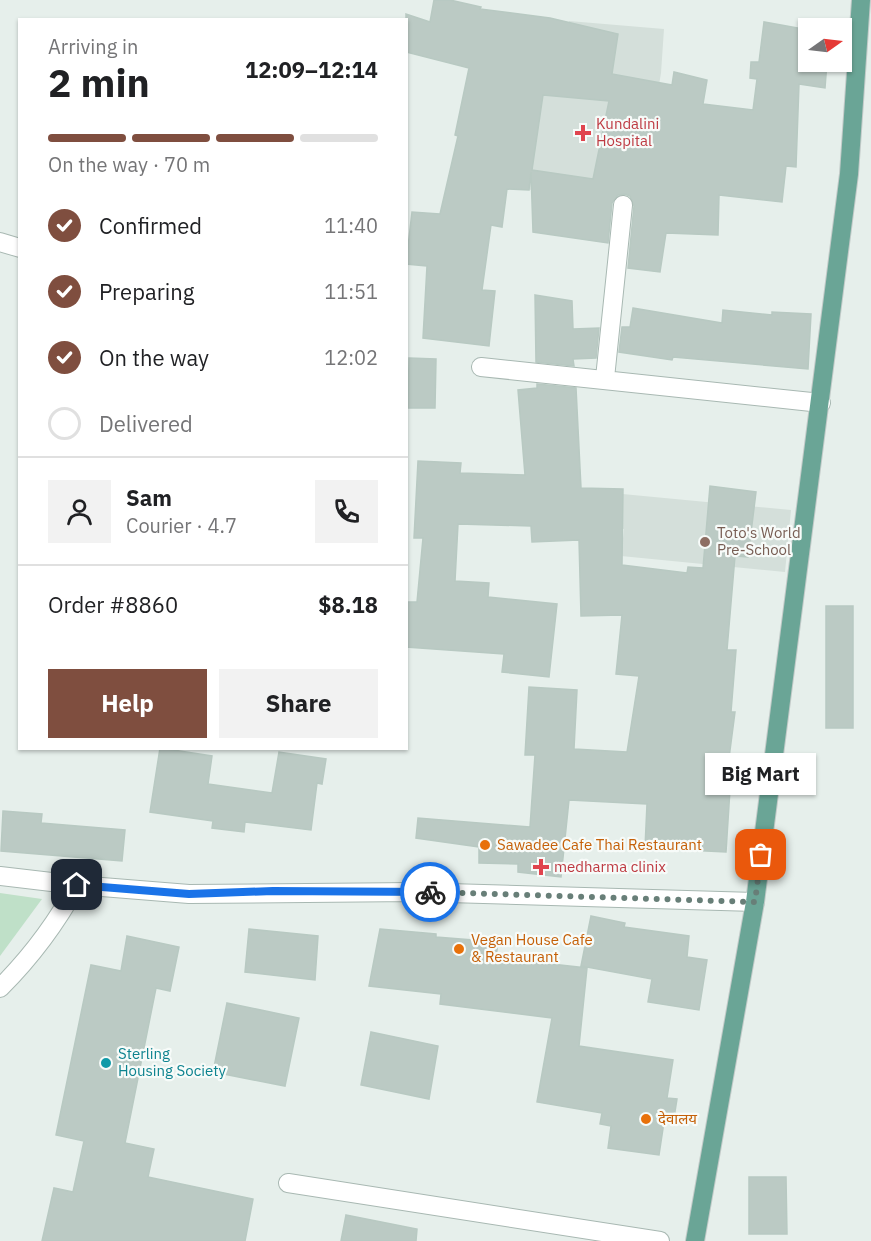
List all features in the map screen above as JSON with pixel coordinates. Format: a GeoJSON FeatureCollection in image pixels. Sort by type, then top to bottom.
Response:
{"type":"FeatureCollection","features":[{"type":"Feature","properties":{"kind":"main road"},"geometry":{"type":"LineString","coordinates":[[695,1241],[755,902],[849,174],[861,0]]}},
{"type":"Feature","properties":{"kind":"street"},"geometry":{"type":"LineString","coordinates":[[605,378],[623,205]]}},
{"type":"Feature","properties":{"kind":"street"},"geometry":{"type":"LineString","coordinates":[[0,242],[18,247]]}},
{"type":"Feature","properties":{"kind":"street"},"geometry":{"type":"LineString","coordinates":[[481,367],[605,378],[821,403]]}},
{"type":"Feature","properties":{"kind":"street"},"geometry":{"type":"LineString","coordinates":[[0,876],[189,894],[412,892],[755,902]]}},
{"type":"Feature","properties":{"kind":"street"},"geometry":{"type":"LineString","coordinates":[[0,988],[21,966],[64,909],[77,885]]}},
{"type":"Feature","properties":{"kind":"street"},"geometry":{"type":"LineString","coordinates":[[288,1183],[660,1241]]}},
{"type":"Feature","properties":{"kind":"shaded area","name":"Kundalini Hospital"},"geometry":{"type":"Polygon","coordinates":[[[569,21],[664,29],[661,73],[639,204],[509,187],[523,76],[563,79],[569,21]]]}},
{"type":"Feature","properties":{"kind":"shaded area","name":"Toto's World Pre-School"},"geometry":{"type":"Polygon","coordinates":[[[591,491],[791,510],[785,572],[621,556],[624,529],[587,525],[591,491]]]}},
{"type":"Feature","properties":{"kind":"green space"},"geometry":{"type":"Polygon","coordinates":[[[0,893],[42,899],[0,956],[0,893]]]}},
{"type":"Feature","properties":{"kind":"building"},"geometry":{"type":"Polygon","coordinates":[[[434,0],[450,0],[481,7],[480,9],[550,18],[618,34],[612,74],[672,85],[674,72],[707,80],[703,104],[753,110],[757,79],[750,78],[751,62],[759,62],[764,22],[798,28],[798,72],[826,72],[825,88],[799,84],[796,167],[786,166],[782,202],[719,195],[718,235],[666,233],[660,272],[628,268],[634,206],[630,196],[625,194],[618,195],[612,203],[608,243],[533,232],[531,172],[529,190],[507,189],[502,227],[491,225],[482,290],[495,291],[489,346],[423,338],[427,266],[408,264],[412,212],[440,214],[458,136],[455,135],[469,68],[408,53],[408,18],[406,14],[430,22],[434,0]],[[543,95],[532,170],[593,179],[609,101],[543,95]]]}},
{"type":"Feature","properties":{"kind":"building"},"geometry":{"type":"Polygon","coordinates":[[[535,295],[572,301],[573,329],[599,328],[596,358],[573,359],[574,366],[536,362],[535,295]]]}},
{"type":"Feature","properties":{"kind":"building"},"geometry":{"type":"Polygon","coordinates":[[[633,308],[722,323],[723,310],[772,315],[772,312],[811,314],[808,369],[673,357],[672,360],[619,352],[622,327],[630,327],[633,308]]]}},
{"type":"Feature","properties":{"kind":"building"},"geometry":{"type":"Polygon","coordinates":[[[409,358],[436,359],[435,408],[408,408],[409,358]]]}},
{"type":"Feature","properties":{"kind":"building"},"geometry":{"type":"Polygon","coordinates":[[[537,384],[576,388],[581,488],[623,489],[622,565],[687,573],[688,567],[703,568],[710,486],[756,492],[748,557],[735,556],[727,650],[736,650],[731,712],[735,712],[729,758],[732,758],[726,852],[645,848],[647,804],[569,800],[561,877],[518,872],[518,864],[479,863],[479,847],[416,838],[418,818],[530,827],[535,755],[525,755],[529,687],[577,690],[574,749],[627,752],[639,676],[616,674],[622,615],[581,616],[579,540],[532,542],[531,526],[458,524],[455,581],[489,583],[488,597],[557,604],[549,677],[502,672],[504,654],[408,647],[408,602],[417,602],[423,538],[414,538],[418,461],[461,463],[460,473],[525,475],[518,390],[537,388],[537,384]]]}},
{"type":"Feature","properties":{"kind":"building"},"geometry":{"type":"Polygon","coordinates":[[[826,606],[853,606],[853,728],[826,728],[826,606]]]}},
{"type":"Feature","properties":{"kind":"building"},"geometry":{"type":"Polygon","coordinates":[[[160,750],[212,756],[208,784],[272,793],[279,752],[326,759],[322,784],[317,783],[311,830],[245,822],[244,832],[212,828],[213,821],[150,812],[160,750]]]}},
{"type":"Feature","properties":{"kind":"building"},"geometry":{"type":"Polygon","coordinates":[[[3,811],[42,814],[41,823],[125,830],[122,861],[1,851],[3,811]]]}},
{"type":"Feature","properties":{"kind":"building"},"geometry":{"type":"Polygon","coordinates":[[[591,916],[625,923],[624,927],[689,936],[687,957],[707,960],[699,1010],[648,1002],[652,979],[581,966],[591,916]]]}},
{"type":"Feature","properties":{"kind":"building"},"geometry":{"type":"Polygon","coordinates":[[[249,929],[318,936],[315,980],[245,972],[249,929]]]}},
{"type":"Feature","properties":{"kind":"building"},"geometry":{"type":"Polygon","coordinates":[[[380,929],[436,934],[436,937],[498,942],[496,958],[587,968],[579,1046],[673,1060],[667,1098],[677,1099],[673,1124],[664,1122],[659,1155],[608,1148],[611,1126],[600,1124],[602,1113],[537,1102],[552,1018],[440,1004],[441,994],[369,986],[380,929]]]}},
{"type":"Feature","properties":{"kind":"building"},"geometry":{"type":"Polygon","coordinates":[[[127,936],[179,947],[170,991],[156,988],[125,1143],[154,1149],[148,1177],[253,1199],[245,1241],[42,1241],[54,1188],[73,1192],[84,1141],[56,1135],[91,965],[121,971],[127,936]]]}},
{"type":"Feature","properties":{"kind":"building"},"geometry":{"type":"Polygon","coordinates":[[[227,1003],[299,1018],[285,1086],[213,1072],[227,1003]]]}},
{"type":"Feature","properties":{"kind":"building"},"geometry":{"type":"Polygon","coordinates":[[[371,1032],[438,1046],[429,1099],[361,1085],[371,1032]]]}},
{"type":"Feature","properties":{"kind":"building"},"geometry":{"type":"Polygon","coordinates":[[[749,1177],[786,1177],[787,1234],[749,1234],[749,1177]]]}},
{"type":"Feature","properties":{"kind":"building"},"geometry":{"type":"Polygon","coordinates":[[[346,1215],[417,1229],[416,1241],[341,1241],[346,1215]]]}},
{"type":"Feature","properties":{"kind":"way so far"},"geometry":{"type":"LineString","coordinates":[[430,892],[595,899],[755,902],[761,855]]}},
{"type":"Feature","properties":{"kind":"place","name":"Kundalini Hospital"},"geometry":{"type":"Point","coordinates":[583,133]}},
{"type":"Feature","properties":{"kind":"place","name":"Toto's World Pre-School"},"geometry":{"type":"Point","coordinates":[705,542]}},
{"type":"Feature","properties":{"kind":"place","name":"Sawadee Cafe Thai Restaurant"},"geometry":{"type":"Point","coordinates":[485,845]}},
{"type":"Feature","properties":{"kind":"place","name":"Big Mart"},"geometry":{"type":"Point","coordinates":[761,855]}},
{"type":"Feature","properties":{"kind":"place","name":"medharma clinix"},"geometry":{"type":"Point","coordinates":[541,867]}},
{"type":"Feature","properties":{"kind":"place","name":"Vegan House Cafe & Restaurant"},"geometry":{"type":"Point","coordinates":[459,949]}},
{"type":"Feature","properties":{"kind":"place","name":"Sterling Housing Society"},"geometry":{"type":"Point","coordinates":[106,1063]}},
{"type":"Feature","properties":{"kind":"place","name":"देवालय"},"geometry":{"type":"Point","coordinates":[646,1119]}},
{"type":"Feature","properties":{"kind":"route"},"geometry":{"type":"LineString","coordinates":[[77,885],[189,894],[273,891],[430,892]]}}]}
